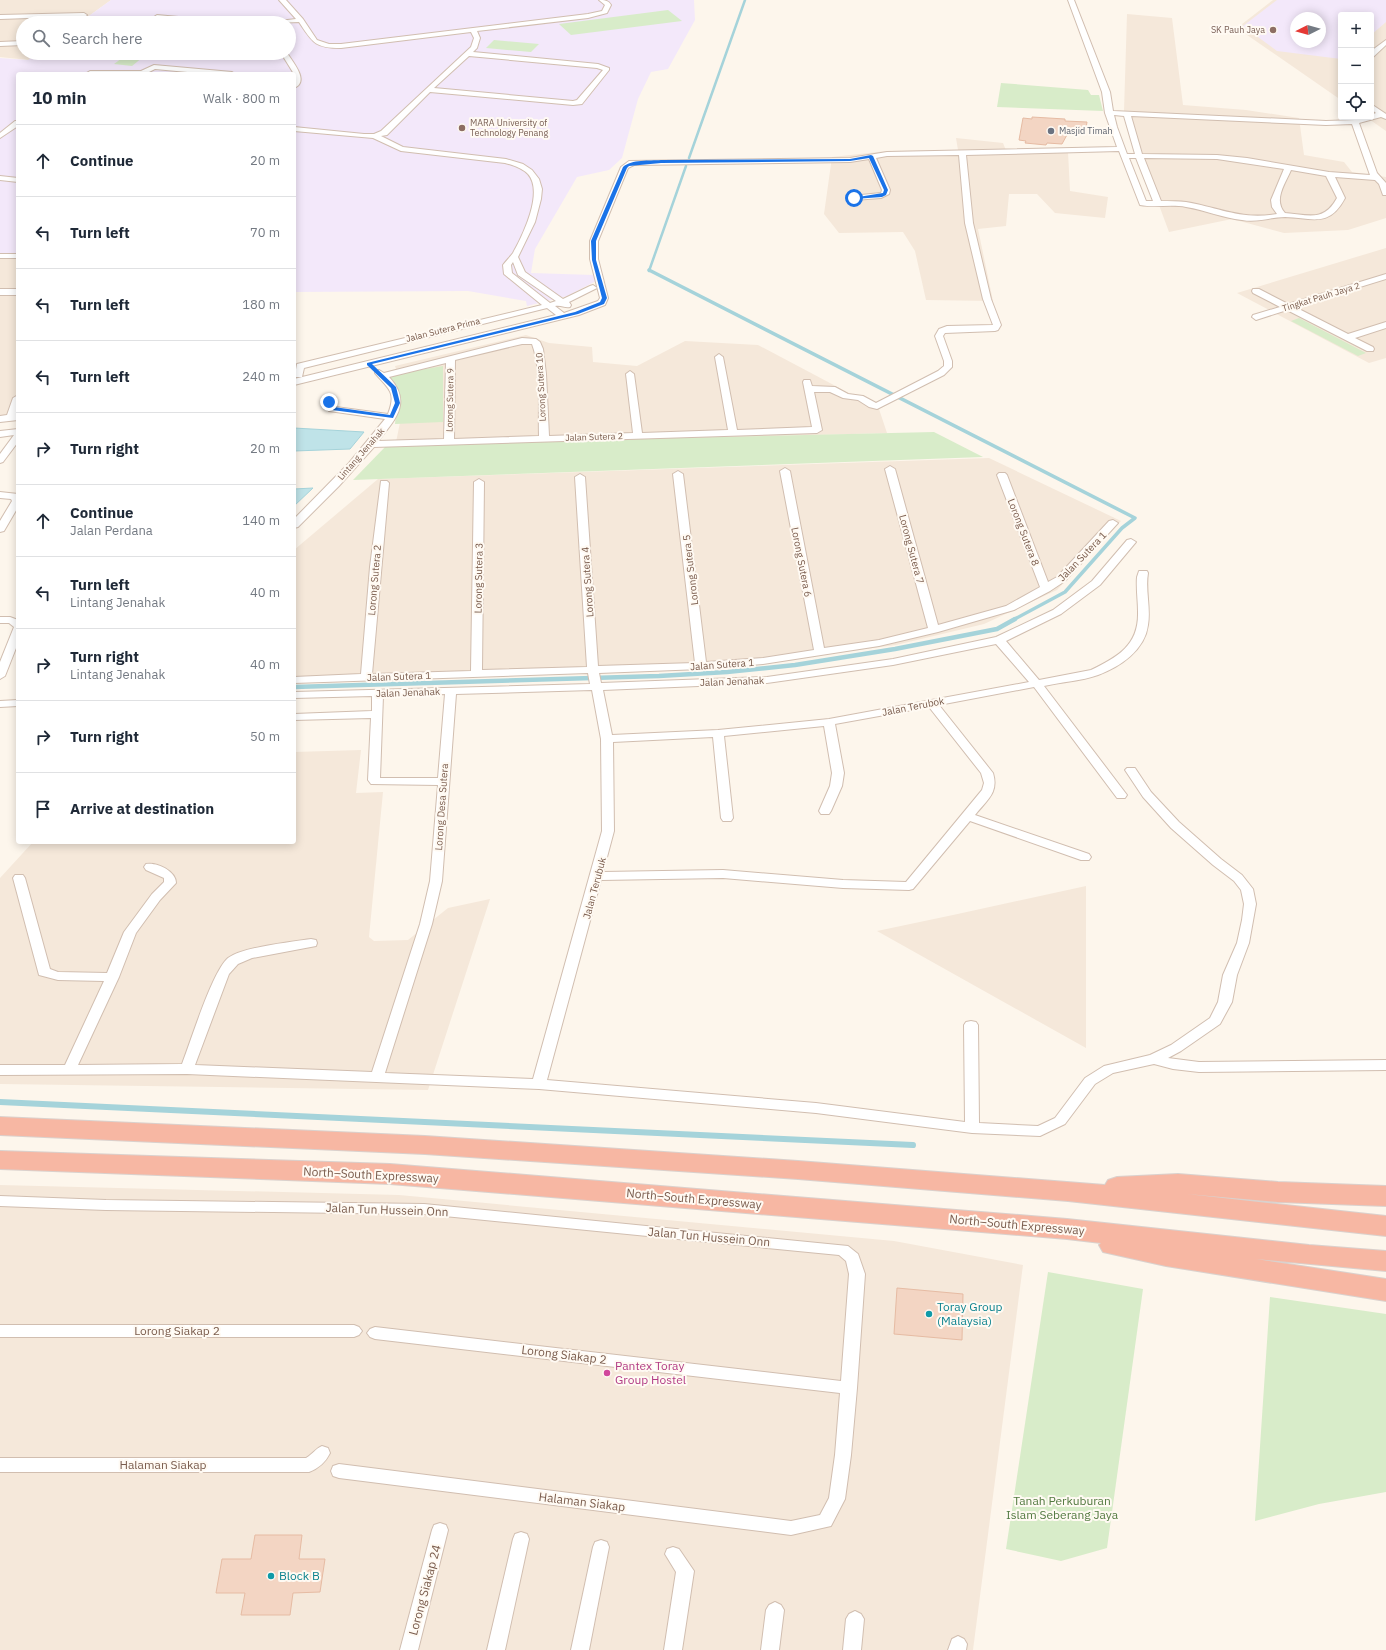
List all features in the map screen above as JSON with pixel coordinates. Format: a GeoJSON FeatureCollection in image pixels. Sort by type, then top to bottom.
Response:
{"type":"FeatureCollection","features":[{"type":"Feature","properties":{"kind":"highway"},"geometry":{"type":"LineString","coordinates":[[0,1126],[425,1145],[798,1170],[1068,1191],[1386,1226]]}},
{"type":"Feature","properties":{"kind":"highway","name":"North–South Expressway"},"geometry":{"type":"LineString","coordinates":[[0,1160],[390,1174],[1067,1228],[1301,1254],[1386,1261]]}},
{"type":"Feature","properties":{"kind":"highway"},"geometry":{"type":"LineString","coordinates":[[1068,1191],[1126,1186],[1178,1184],[1278,1192],[1386,1196]]}},
{"type":"Feature","properties":{"kind":"highway"},"geometry":{"type":"LineString","coordinates":[[1067,1228],[1104,1244],[1166,1256],[1386,1290]]}},
{"type":"Feature","properties":{"kind":"street"},"geometry":{"type":"LineString","coordinates":[[282,0],[301,20],[315,41],[328,46],[341,46],[597,15],[608,9],[608,5],[602,0]]}},
{"type":"Feature","properties":{"kind":"street"},"geometry":{"type":"LineString","coordinates":[[1072,0],[1106,92],[1109,113],[1144,203],[1194,205],[1242,218],[1260,219],[1283,215],[1320,218],[1324,217],[1337,206],[1341,198],[1335,183],[1329,174]]}},
{"type":"Feature","properties":{"kind":"street"},"geometry":{"type":"LineString","coordinates":[[42,16],[84,15]]}},
{"type":"Feature","properties":{"kind":"street"},"geometry":{"type":"LineString","coordinates":[[0,17],[16,17]]}},
{"type":"Feature","properties":{"kind":"street"},"geometry":{"type":"LineString","coordinates":[[296,21],[301,20]]}},
{"type":"Feature","properties":{"kind":"street"},"geometry":{"type":"LineString","coordinates":[[296,129],[375,136],[384,133],[428,90],[469,54],[478,38],[473,30]]}},
{"type":"Feature","properties":{"kind":"street"},"geometry":{"type":"LineString","coordinates":[[1374,53],[1386,42]]}},
{"type":"Feature","properties":{"kind":"street"},"geometry":{"type":"LineString","coordinates":[[0,44],[16,44]]}},
{"type":"Feature","properties":{"kind":"street"},"geometry":{"type":"LineString","coordinates":[[428,90],[573,103],[579,102],[606,69],[598,66],[469,54]]}},
{"type":"Feature","properties":{"kind":"street"},"geometry":{"type":"LineString","coordinates":[[289,60],[296,70],[298,76],[296,80]]}},
{"type":"Feature","properties":{"kind":"street"},"geometry":{"type":"LineString","coordinates":[[144,72],[154,66],[212,72]]}},
{"type":"Feature","properties":{"kind":"street"},"geometry":{"type":"LineString","coordinates":[[1374,108],[1384,116]]}},
{"type":"Feature","properties":{"kind":"street"},"geometry":{"type":"LineString","coordinates":[[1109,113],[1326,123],[1355,122],[1384,116]]}},
{"type":"Feature","properties":{"kind":"street"},"geometry":{"type":"LineString","coordinates":[[1126,114],[1139,156],[1158,203]]}},
{"type":"Feature","properties":{"kind":"street"},"geometry":{"type":"LineString","coordinates":[[1355,122],[1373,174],[1382,183],[1386,193]]}},
{"type":"Feature","properties":{"kind":"street"},"geometry":{"type":"LineString","coordinates":[[0,136],[16,124]]}},
{"type":"Feature","properties":{"kind":"street"},"geometry":{"type":"LineString","coordinates":[[375,136],[401,149],[506,161],[518,164],[531,173],[539,188],[539,200],[532,220],[514,257],[507,265],[508,274],[555,311]]}},
{"type":"Feature","properties":{"kind":"street"},"geometry":{"type":"LineString","coordinates":[[514,257],[517,261],[521,274],[570,307],[597,306],[604,300],[594,260],[594,241],[625,167],[640,162],[850,160],[871,156],[962,152],[1123,152],[1139,156],[1218,157],[1247,160],[1329,174],[1376,178]]}},
{"type":"Feature","properties":{"kind":"street","name":"Jalan Sutera 2"},"geometry":{"type":"LineString","coordinates":[[372,444],[817,430],[808,386],[832,389],[846,396],[860,398],[872,406],[880,404],[941,373],[948,366],[948,361],[939,336],[942,331],[947,329],[995,328],[997,325],[988,299],[969,223],[962,152]]}},
{"type":"Feature","properties":{"kind":"street"},"geometry":{"type":"LineString","coordinates":[[854,198],[881,196],[885,194],[886,190],[871,156]]}},
{"type":"Feature","properties":{"kind":"street"},"geometry":{"type":"LineString","coordinates":[[1283,215],[1276,209],[1274,202],[1288,168]]}},
{"type":"Feature","properties":{"kind":"street"},"geometry":{"type":"LineString","coordinates":[[0,178],[16,180]]}},
{"type":"Feature","properties":{"kind":"street"},"geometry":{"type":"LineString","coordinates":[[0,256],[16,256]]}},
{"type":"Feature","properties":{"kind":"street","name":"Tingkat Pauh Jaya 2"},"geometry":{"type":"LineString","coordinates":[[1256,316],[1386,276]]}},
{"type":"Feature","properties":{"kind":"street","name":"Jalan Sutera Prima"},"geometry":{"type":"LineString","coordinates":[[296,377],[300,366],[570,307],[593,288]]}},
{"type":"Feature","properties":{"kind":"street"},"geometry":{"type":"LineString","coordinates":[[1256,291],[1370,349]]}},
{"type":"Feature","properties":{"kind":"street"},"geometry":{"type":"LineString","coordinates":[[0,292],[16,292]]}},
{"type":"Feature","properties":{"kind":"street"},"geometry":{"type":"LineString","coordinates":[[296,377],[366,361],[570,307],[590,298]]}},
{"type":"Feature","properties":{"kind":"street"},"geometry":{"type":"LineString","coordinates":[[1348,337],[1386,325]]}},
{"type":"Feature","properties":{"kind":"street","name":"Lorong Sutera 10"},"geometry":{"type":"LineString","coordinates":[[451,359],[522,340],[536,342],[539,347],[544,439]]}},
{"type":"Feature","properties":{"kind":"street"},"geometry":{"type":"LineString","coordinates":[[719,357],[733,433]]}},
{"type":"Feature","properties":{"kind":"street"},"geometry":{"type":"LineString","coordinates":[[382,376],[451,359]]}},
{"type":"Feature","properties":{"kind":"street","name":"Lorong Sutera 9"},"geometry":{"type":"LineString","coordinates":[[449,442],[451,359]]}},
{"type":"Feature","properties":{"kind":"street","name":"Lintang Jenahak"},"geometry":{"type":"LineString","coordinates":[[296,523],[372,444],[392,417],[397,403],[394,387],[366,361]]}},
{"type":"Feature","properties":{"kind":"street"},"geometry":{"type":"LineString","coordinates":[[630,374],[638,436]]}},
{"type":"Feature","properties":{"kind":"street"},"geometry":{"type":"LineString","coordinates":[[331,398],[329,402],[332,409],[392,417]]}},
{"type":"Feature","properties":{"kind":"street"},"geometry":{"type":"LineString","coordinates":[[0,419],[16,419]]}},
{"type":"Feature","properties":{"kind":"street"},"geometry":{"type":"LineString","coordinates":[[0,425],[16,419]]}},
{"type":"Feature","properties":{"kind":"street"},"geometry":{"type":"LineString","coordinates":[[0,434],[16,432]]}},
{"type":"Feature","properties":{"kind":"street"},"geometry":{"type":"LineString","coordinates":[[0,460],[16,439]]}},
{"type":"Feature","properties":{"kind":"street","name":"Lorong Sutera 7"},"geometry":{"type":"LineString","coordinates":[[890,469],[934,630]]}},
{"type":"Feature","properties":{"kind":"street","name":"Lorong Sutera 6"},"geometry":{"type":"LineString","coordinates":[[785,471],[820,653]]}},
{"type":"Feature","properties":{"kind":"street","name":"Lorong Sutera 5"},"geometry":{"type":"LineString","coordinates":[[678,474],[701,666]]}},
{"type":"Feature","properties":{"kind":"street","name":"Lorong Sutera 8"},"geometry":{"type":"LineString","coordinates":[[1002,475],[1046,589]]}},
{"type":"Feature","properties":{"kind":"street","name":"Lorong Sutera 4"},"geometry":{"type":"LineString","coordinates":[[580,477],[593,670],[596,687]]}},
{"type":"Feature","properties":{"kind":"street","name":"Lorong Sutera 2"},"geometry":{"type":"LineString","coordinates":[[366,677],[384,482]]}},
{"type":"Feature","properties":{"kind":"street","name":"Lorong Sutera 3"},"geometry":{"type":"LineString","coordinates":[[476,673],[479,482]]}},
{"type":"Feature","properties":{"kind":"street"},"geometry":{"type":"LineString","coordinates":[[0,495],[15,496],[16,498]]}},
{"type":"Feature","properties":{"kind":"street"},"geometry":{"type":"LineString","coordinates":[[0,529],[16,503]]}},
{"type":"Feature","properties":{"kind":"street","name":"Jalan Sutera 1"},"geometry":{"type":"LineString","coordinates":[[296,680],[701,666],[762,661],[879,643],[934,630],[1010,608],[1046,589],[1061,579],[1113,523]]}},
{"type":"Feature","properties":{"kind":"street","name":"Jalan Jenahak"},"geometry":{"type":"LineString","coordinates":[[296,695],[596,687],[767,680],[893,662],[999,640],[1057,612],[1096,583],[1131,542]]}},
{"type":"Feature","properties":{"kind":"street","name":"Jalan Terubok"},"geometry":{"type":"LineString","coordinates":[[607,739],[718,733],[829,722],[1094,673],[1114,663],[1137,642],[1141,636],[1144,619],[1141,584],[1143,573]]}},
{"type":"Feature","properties":{"kind":"street"},"geometry":{"type":"LineString","coordinates":[[0,620],[8,620],[16,623]]}},
{"type":"Feature","properties":{"kind":"street"},"geometry":{"type":"LineString","coordinates":[[0,676],[16,634]]}},
{"type":"Feature","properties":{"kind":"street"},"geometry":{"type":"LineString","coordinates":[[999,640],[1037,684],[1122,795]]}},
{"type":"Feature","properties":{"kind":"street","name":"Jalan Terubuk"},"geometry":{"type":"LineString","coordinates":[[539,1084],[597,876],[608,831],[607,739],[596,687]]}},
{"type":"Feature","properties":{"kind":"street","name":"Lorong Desa Sutera"},"geometry":{"type":"LineString","coordinates":[[377,1077],[426,924],[436,881],[443,781],[452,690]]}},
{"type":"Feature","properties":{"kind":"street"},"geometry":{"type":"LineString","coordinates":[[378,693],[375,782],[443,781]]}},
{"type":"Feature","properties":{"kind":"street"},"geometry":{"type":"LineString","coordinates":[[0,704],[16,703]]}},
{"type":"Feature","properties":{"kind":"street"},"geometry":{"type":"LineString","coordinates":[[597,876],[723,874],[843,884],[908,886],[988,791],[990,782],[987,773],[932,703]]}},
{"type":"Feature","properties":{"kind":"street"},"geometry":{"type":"LineString","coordinates":[[296,717],[377,714]]}},
{"type":"Feature","properties":{"kind":"street"},"geometry":{"type":"LineString","coordinates":[[825,811],[836,786],[838,773],[829,722]]}},
{"type":"Feature","properties":{"kind":"street"},"geometry":{"type":"LineString","coordinates":[[718,733],[727,818]]}},
{"type":"Feature","properties":{"kind":"street"},"geometry":{"type":"LineString","coordinates":[[0,1070],[70,1068],[122,1070],[187,1069],[539,1084],[816,1108],[972,1128],[1040,1131],[1060,1121],[1090,1081],[1100,1074],[1109,1069],[1154,1059],[1176,1048],[1215,1021],[1225,1002],[1230,975],[1242,943],[1248,920],[1250,904],[1247,888],[1238,878],[1217,862],[1175,825],[1147,794],[1131,770]]}},
{"type":"Feature","properties":{"kind":"street"},"geometry":{"type":"LineString","coordinates":[[966,816],[1085,858]]}},
{"type":"Feature","properties":{"kind":"street"},"geometry":{"type":"LineString","coordinates":[[70,1068],[112,977],[130,932],[156,897],[170,883],[170,878],[168,875],[150,867]]}},
{"type":"Feature","properties":{"kind":"street"},"geometry":{"type":"LineString","coordinates":[[19,878],[44,972],[58,976],[112,977]]}},
{"type":"Feature","properties":{"kind":"street"},"geometry":{"type":"LineString","coordinates":[[187,1069],[223,973],[233,961],[250,954],[311,943]]}},
{"type":"Feature","properties":{"kind":"street"},"geometry":{"type":"LineString","coordinates":[[971,1025],[970,1047],[972,1128]]}},
{"type":"Feature","properties":{"kind":"street"},"geometry":{"type":"LineString","coordinates":[[1154,1059],[1173,1064],[1199,1067],[1386,1065]]}},
{"type":"Feature","properties":{"kind":"street","name":"Jalan Tun Hussein Onn"},"geometry":{"type":"LineString","coordinates":[[0,1201],[106,1205],[424,1208],[844,1250],[853,1258],[857,1274],[848,1388]]}},
{"type":"Feature","properties":{"kind":"street","name":"Lorong Siakap 2"},"geometry":{"type":"LineString","coordinates":[[0,1331],[354,1331]]}},
{"type":"Feature","properties":{"kind":"street","name":"Lorong Siakap 2"},"geometry":{"type":"LineString","coordinates":[[375,1333],[848,1388]]}},
{"type":"Feature","properties":{"kind":"street","name":"Halaman Siakap"},"geometry":{"type":"LineString","coordinates":[[339,1471],[791,1528],[825,1521],[837,1499],[843,1455],[848,1388]]}},
{"type":"Feature","properties":{"kind":"street","name":"Halaman Siakap"},"geometry":{"type":"LineString","coordinates":[[0,1464],[309,1465],[317,1460],[322,1453]]}},
{"type":"Feature","properties":{"kind":"street","name":"Lorong Siakap 24"},"geometry":{"type":"LineString","coordinates":[[409,1650],[440,1530]]}},
{"type":"Feature","properties":{"kind":"street"},"geometry":{"type":"LineString","coordinates":[[496,1650],[522,1539]]}},
{"type":"Feature","properties":{"kind":"street"},"geometry":{"type":"LineString","coordinates":[[580,1650],[601,1547]]}},
{"type":"Feature","properties":{"kind":"street"},"geometry":{"type":"LineString","coordinates":[[672,1554],[685,1571],[682,1599],[673,1650]]}},
{"type":"Feature","properties":{"kind":"street"},"geometry":{"type":"LineString","coordinates":[[770,1650],[775,1610]]}},
{"type":"Feature","properties":{"kind":"street"},"geometry":{"type":"LineString","coordinates":[[852,1650],[855,1619]]}},
{"type":"Feature","properties":{"kind":"shaded area"},"geometry":{"type":"Polygon","coordinates":[[[0,0],[111,0],[89,16],[16,16],[16,59],[0,57],[0,0]]]}},
{"type":"Feature","properties":{"kind":"shaded area","name":"MARA University of Technology Penang"},"geometry":{"type":"Polygon","coordinates":[[[111,0],[694,0],[695,20],[668,69],[651,72],[638,99],[622,158],[609,170],[577,177],[535,249],[531,273],[594,275],[596,281],[567,296],[527,306],[526,301],[468,291],[296,292],[296,72],[16,72],[16,253],[0,253],[0,58],[16,60],[296,60],[296,16],[89,16],[111,0]]]}},
{"type":"Feature","properties":{"kind":"shaded area"},"geometry":{"type":"Polygon","coordinates":[[[1273,0],[1386,0],[1386,131],[1370,120],[1374,120],[1374,12],[1338,12],[1338,98],[1237,28],[1273,0]]]}},
{"type":"Feature","properties":{"kind":"shaded area","name":"SK Pauh Jaya"},"geometry":{"type":"Polygon","coordinates":[[[1277,0],[1386,0],[1386,22],[1374,32],[1374,12],[1338,12],[1338,59],[1277,51],[1243,26],[1277,0]]]}},
{"type":"Feature","properties":{"kind":"shaded area"},"geometry":{"type":"Polygon","coordinates":[[[1127,14],[1172,18],[1183,105],[1246,110],[1299,118],[1304,155],[1344,162],[1352,172],[1386,177],[1386,218],[1348,230],[1284,233],[1232,219],[1169,232],[1124,111],[1127,14]]]}},
{"type":"Feature","properties":{"kind":"shaded area"},"geometry":{"type":"Polygon","coordinates":[[[956,138],[1003,143],[1007,153],[1068,152],[1070,191],[1108,197],[1105,218],[1055,213],[1037,194],[1009,194],[1006,226],[978,229],[993,301],[926,300],[915,251],[903,232],[839,233],[824,214],[832,157],[887,151],[958,150],[956,138]]]}},
{"type":"Feature","properties":{"kind":"shaded area"},"geometry":{"type":"Polygon","coordinates":[[[1386,248],[1386,358],[1369,363],[1237,293],[1386,248]]]}},
{"type":"Feature","properties":{"kind":"shaded area"},"geometry":{"type":"Polygon","coordinates":[[[0,253],[16,253],[16,419],[0,421],[0,253]]]}},
{"type":"Feature","properties":{"kind":"shaded area"},"geometry":{"type":"Polygon","coordinates":[[[526,335],[549,343],[592,347],[593,362],[637,366],[685,341],[758,345],[879,409],[887,433],[395,447],[405,398],[395,366],[526,335]]]}},
{"type":"Feature","properties":{"kind":"shaded area"},"geometry":{"type":"Polygon","coordinates":[[[989,458],[1121,521],[1057,590],[984,624],[896,645],[745,665],[296,682],[296,548],[378,479],[989,458]]]}},
{"type":"Feature","properties":{"kind":"shaded area"},"geometry":{"type":"Polygon","coordinates":[[[361,750],[356,793],[383,792],[369,937],[374,941],[408,940],[448,908],[490,899],[428,1090],[0,1084],[0,878],[31,844],[296,844],[296,752],[361,750]]]}},
{"type":"Feature","properties":{"kind":"shaded area"},"geometry":{"type":"Polygon","coordinates":[[[1086,886],[1086,1048],[877,931],[953,915],[1086,886]]]}},
{"type":"Feature","properties":{"kind":"shaded area"},"geometry":{"type":"Polygon","coordinates":[[[0,1185],[399,1195],[894,1241],[1023,1265],[973,1650],[0,1650],[0,1185]]]}},
{"type":"Feature","properties":{"kind":"green space"},"geometry":{"type":"Polygon","coordinates":[[[668,10],[682,21],[571,35],[559,24],[668,10]]]}},
{"type":"Feature","properties":{"kind":"green space"},"geometry":{"type":"Polygon","coordinates":[[[494,40],[539,44],[531,52],[486,48],[494,40]]]}},
{"type":"Feature","properties":{"kind":"green space"},"geometry":{"type":"Polygon","coordinates":[[[119,60],[139,60],[132,66],[114,64],[119,60]]]}},
{"type":"Feature","properties":{"kind":"green space"},"geometry":{"type":"Polygon","coordinates":[[[1001,83],[1088,90],[1091,95],[1099,95],[1103,111],[997,107],[1001,83]]]}},
{"type":"Feature","properties":{"kind":"green space"},"geometry":{"type":"Polygon","coordinates":[[[1299,318],[1366,353],[1358,356],[1291,321],[1299,318]]]}},
{"type":"Feature","properties":{"kind":"green space"},"geometry":{"type":"Polygon","coordinates":[[[443,366],[443,422],[395,424],[397,403],[383,376],[443,366]]]}},
{"type":"Feature","properties":{"kind":"green space"},"geometry":{"type":"Polygon","coordinates":[[[934,432],[983,457],[353,480],[387,445],[934,432]]]}},
{"type":"Feature","properties":{"kind":"green space","name":"Tanah Perkuburan Islam Seberang Jaya"},"geometry":{"type":"Polygon","coordinates":[[[1048,1272],[1143,1289],[1107,1548],[1061,1561],[1006,1549],[1048,1272]]]}},
{"type":"Feature","properties":{"kind":"green space"},"geometry":{"type":"Polygon","coordinates":[[[1270,1297],[1386,1314],[1386,1492],[1319,1504],[1255,1521],[1270,1297]]]}},
{"type":"Feature","properties":{"kind":"water"},"geometry":{"type":"Polygon","coordinates":[[[296,428],[364,432],[350,449],[296,451],[296,428]]]}},
{"type":"Feature","properties":{"kind":"water"},"geometry":{"type":"Polygon","coordinates":[[[313,488],[296,504],[296,489],[313,488]]]}},
{"type":"Feature","properties":{"kind":"building","name":"Masjid Timah"},"geometry":{"type":"Polygon","coordinates":[[[1032,117],[1087,122],[1085,134],[1068,133],[1062,144],[1047,143],[1046,145],[1025,143],[1026,141],[1019,140],[1023,118],[1032,119],[1032,117]]]}},
{"type":"Feature","properties":{"kind":"building","name":"Toray Group (Malaysia)"},"geometry":{"type":"Polygon","coordinates":[[[897,1288],[963,1294],[962,1340],[894,1334],[897,1288]]]}},
{"type":"Feature","properties":{"kind":"building","name":"Block B"},"geometry":{"type":"Polygon","coordinates":[[[255,1535],[302,1535],[299,1559],[325,1559],[320,1592],[293,1593],[290,1615],[241,1615],[245,1593],[216,1593],[222,1559],[251,1559],[255,1535]]]}},
{"type":"Feature","properties":{"kind":"waterway"},"geometry":{"type":"LineString","coordinates":[[689,158],[745,0]]}},
{"type":"Feature","properties":{"kind":"waterway"},"geometry":{"type":"LineString","coordinates":[[649,270],[686,166]]}},
{"type":"Feature","properties":{"kind":"waterway"},"geometry":{"type":"LineString","coordinates":[[649,270],[1135,518],[1122,528],[1065,592],[1013,620]]}},
{"type":"Feature","properties":{"kind":"waterway"},"geometry":{"type":"LineString","coordinates":[[296,687],[659,676],[727,672],[795,665],[895,649],[997,629],[1015,619]]}},
{"type":"Feature","properties":{"kind":"waterway"},"geometry":{"type":"LineString","coordinates":[[0,1102],[913,1145]]}},
{"type":"Feature","properties":{"kind":"place","name":"SK Pauh Jaya"},"geometry":{"type":"Point","coordinates":[1273,30]}},
{"type":"Feature","properties":{"kind":"place","name":"MARA University of Technology Penang"},"geometry":{"type":"Point","coordinates":[462,128]}},
{"type":"Feature","properties":{"kind":"place","name":"Masjid Timah"},"geometry":{"type":"Point","coordinates":[1051,131]}},
{"type":"Feature","properties":{"kind":"place","name":"Toray Group (Malaysia)"},"geometry":{"type":"Point","coordinates":[929,1314]}},
{"type":"Feature","properties":{"kind":"place","name":"Pantex Toray Group Hostel"},"geometry":{"type":"Point","coordinates":[607,1373]}},
{"type":"Feature","properties":{"kind":"place","name":"Block B"},"geometry":{"type":"Point","coordinates":[271,1576]}},
{"type":"Feature","properties":{"kind":"route"},"geometry":{"type":"LineString","coordinates":[[329,402],[332,409],[392,417],[397,403],[394,387],[369,364],[576,313],[602,303],[604,298],[594,260],[594,241],[625,167],[632,163],[850,160],[871,156],[886,190],[885,194],[881,196],[854,198]]}}]}
